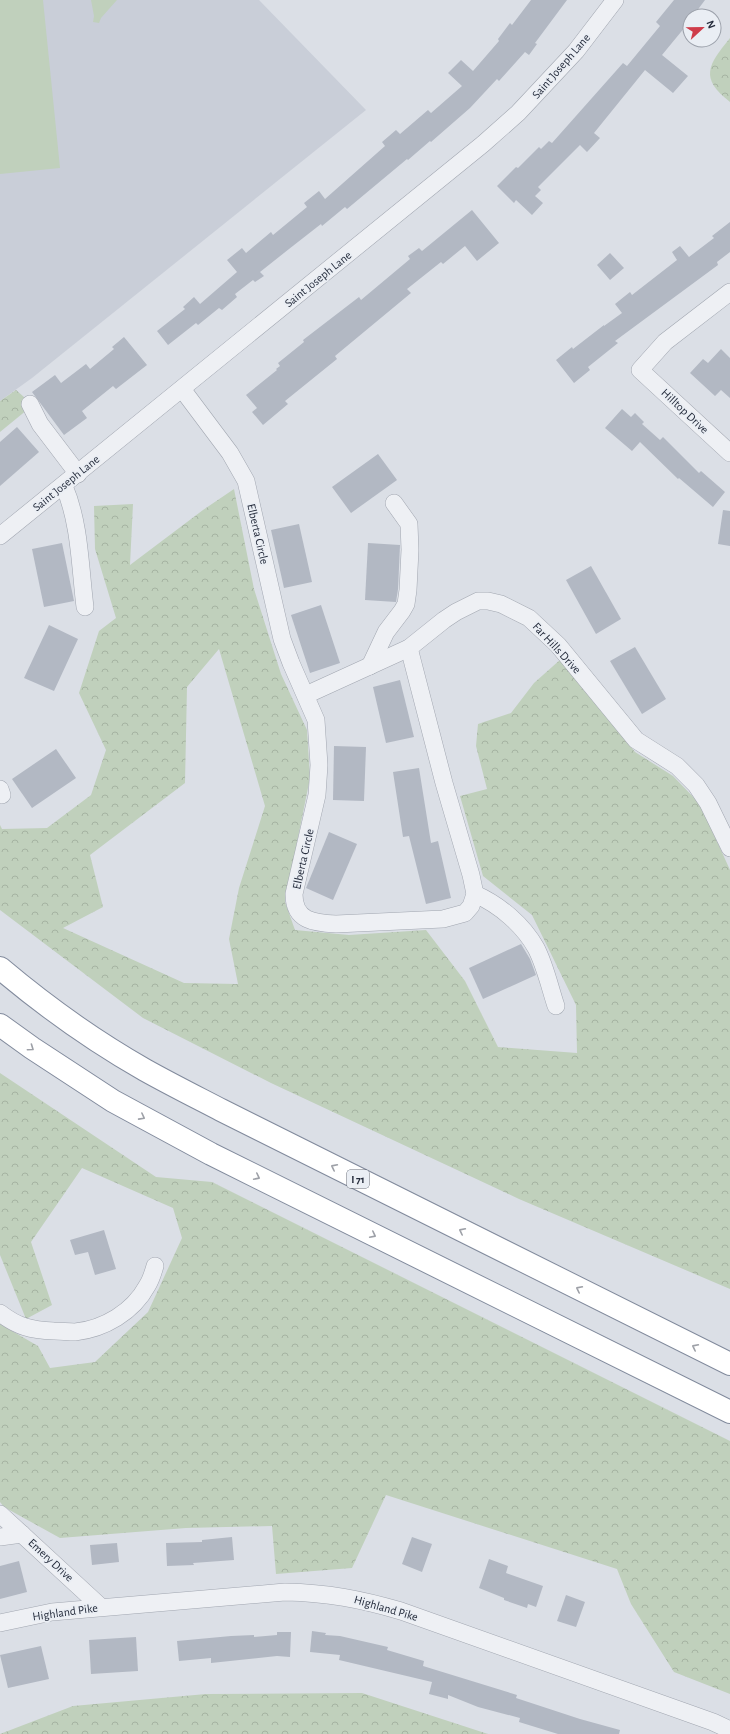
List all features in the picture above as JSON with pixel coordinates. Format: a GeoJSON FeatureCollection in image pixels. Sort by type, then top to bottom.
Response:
{"type":"FeatureCollection","features":[{"type":"Feature","properties":{"kind":"highway","name":"I 71"},"geometry":{"type":"LineString","coordinates":[[0,968],[24,988],[79,1028],[144,1069],[226,1113],[730,1364]]}},
{"type":"Feature","properties":{"kind":"highway"},"geometry":{"type":"LineString","coordinates":[[0,1024],[32,1048],[112,1101],[205,1151],[730,1412]]}},
{"type":"Feature","properties":{"kind":"street","name":"Saint Joseph Lane"},"geometry":{"type":"LineString","coordinates":[[0,536],[64,486],[518,113],[576,51],[615,0]]}},
{"type":"Feature","properties":{"kind":"street","name":"Hilltop Drive"},"geometry":{"type":"LineString","coordinates":[[730,292],[665,342],[640,370],[730,453]]}},
{"type":"Feature","properties":{"kind":"street","name":"Elberta Circle"},"geometry":{"type":"LineString","coordinates":[[182,389],[230,453],[246,481],[282,639],[290,663],[306,695],[316,720],[319,765],[317,795],[294,894],[294,902],[301,916],[319,923],[336,924],[443,919],[465,913],[472,906],[475,894]]}},
{"type":"Feature","properties":{"kind":"street"},"geometry":{"type":"LineString","coordinates":[[30,404],[40,424],[78,474]]}},
{"type":"Feature","properties":{"kind":"street"},"geometry":{"type":"LineString","coordinates":[[64,486],[70,499],[75,526],[85,607]]}},
{"type":"Feature","properties":{"kind":"street"},"geometry":{"type":"LineString","coordinates":[[370,666],[386,632],[406,604],[410,550],[409,524],[394,503]]}},
{"type":"Feature","properties":{"kind":"street","name":"Far Hills Drive"},"geometry":{"type":"LineString","coordinates":[[306,695],[409,648],[444,620],[478,601],[488,601],[501,604],[528,618],[558,645],[636,740],[678,766],[696,785],[708,804],[730,848]]}},
{"type":"Feature","properties":{"kind":"street"},"geometry":{"type":"LineString","coordinates":[[409,648],[475,894],[489,900],[515,921],[530,938],[537,950],[556,1006]]}},
{"type":"Feature","properties":{"kind":"street"},"geometry":{"type":"LineString","coordinates":[[0,1313],[9,1320],[24,1328],[30,1329],[75,1332],[91,1328],[110,1322],[124,1313],[135,1303],[147,1286],[155,1266]]}},
{"type":"Feature","properties":{"kind":"street","name":"Emery Drive"},"geometry":{"type":"LineString","coordinates":[[0,1514],[101,1607]]}},
{"type":"Feature","properties":{"kind":"street"},"geometry":{"type":"LineString","coordinates":[[0,1537],[22,1534]]}},
{"type":"Feature","properties":{"kind":"street","name":"Highland Pike"},"geometry":{"type":"LineString","coordinates":[[0,1623],[52,1612],[101,1607],[285,1592],[314,1592],[363,1600],[401,1611],[705,1719],[730,1730]]}},
{"type":"Feature","properties":{"kind":"shaded area"},"geometry":{"type":"Polygon","coordinates":[[[0,0],[259,0],[366,110],[32,378],[0,401],[0,0]]]}},
{"type":"Feature","properties":{"kind":"green space"},"geometry":{"type":"Polygon","coordinates":[[[0,0],[43,0],[60,168],[0,174],[0,0]]]}},
{"type":"Feature","properties":{"kind":"green space"},"geometry":{"type":"Polygon","coordinates":[[[91,0],[117,0],[101,18],[99,23],[93,22],[94,16],[91,0]]]}},
{"type":"Feature","properties":{"kind":"green space"},"geometry":{"type":"Polygon","coordinates":[[[730,38],[730,102],[714,86],[711,78],[710,71],[712,64],[730,38]]]}},
{"type":"Feature","properties":{"kind":"green space"},"geometry":{"type":"Polygon","coordinates":[[[16,390],[33,405],[0,432],[0,401],[16,390]]]}},
{"type":"Feature","properties":{"kind":"green space"},"geometry":{"type":"Polygon","coordinates":[[[234,489],[254,589],[281,674],[307,730],[310,778],[285,902],[295,930],[349,935],[426,930],[465,981],[498,1047],[577,1053],[576,1005],[532,915],[483,876],[460,796],[487,789],[476,746],[478,724],[511,713],[534,683],[561,659],[635,752],[673,776],[700,804],[730,870],[730,1289],[519,1199],[271,1083],[143,1018],[0,910],[0,825],[2,829],[47,828],[91,795],[106,750],[79,693],[99,631],[116,618],[95,549],[94,506],[133,504],[130,565],[203,510],[234,489]],[[219,649],[187,687],[185,783],[90,855],[103,907],[63,928],[184,983],[238,984],[229,939],[239,888],[265,806],[219,649]]]}},
{"type":"Feature","properties":{"kind":"green space"},"geometry":{"type":"Polygon","coordinates":[[[0,1073],[156,1177],[212,1182],[730,1441],[730,1694],[674,1672],[631,1604],[617,1569],[386,1495],[352,1568],[276,1574],[272,1526],[186,1528],[60,1538],[4,1507],[0,1502],[0,1324],[38,1346],[50,1368],[95,1362],[148,1312],[182,1238],[173,1208],[82,1168],[31,1242],[52,1305],[26,1319],[0,1255],[0,1073]]]}},
{"type":"Feature","properties":{"kind":"green space"},"geometry":{"type":"Polygon","coordinates":[[[362,1693],[488,1734],[0,1734],[73,1706],[206,1694],[362,1693]]]}},
{"type":"Feature","properties":{"kind":"building"},"geometry":{"type":"Polygon","coordinates":[[[531,0],[567,0],[535,43],[537,44],[529,55],[525,52],[499,81],[497,79],[470,108],[431,142],[430,141],[408,160],[407,159],[347,209],[345,207],[322,226],[321,224],[260,272],[264,276],[255,282],[253,280],[235,294],[237,297],[222,310],[219,308],[198,325],[196,323],[168,345],[157,331],[185,309],[183,307],[194,297],[200,304],[237,272],[227,260],[242,248],[246,253],[271,232],[273,235],[307,207],[304,203],[319,191],[325,199],[385,146],[382,142],[396,130],[400,134],[428,110],[431,113],[462,86],[448,73],[461,60],[473,71],[499,41],[498,39],[510,23],[512,25],[531,0]]]}},
{"type":"Feature","properties":{"kind":"building"},"geometry":{"type":"Polygon","coordinates":[[[674,0],[705,0],[699,8],[682,8],[682,31],[662,55],[688,76],[673,93],[645,70],[594,133],[600,138],[587,152],[580,145],[538,187],[541,190],[535,196],[543,203],[532,215],[516,200],[514,203],[497,186],[539,147],[541,149],[549,141],[552,143],[623,63],[627,66],[660,26],[656,22],[674,0]]]}},
{"type":"Feature","properties":{"kind":"building"},"geometry":{"type":"Polygon","coordinates":[[[472,210],[499,243],[477,261],[465,246],[443,264],[441,262],[407,289],[411,293],[335,356],[337,359],[285,401],[288,404],[263,425],[252,412],[257,408],[246,395],[277,370],[276,369],[280,366],[278,363],[304,342],[303,340],[359,297],[361,300],[410,259],[408,256],[419,248],[422,251],[472,210]]]}},
{"type":"Feature","properties":{"kind":"building"},"geometry":{"type":"Polygon","coordinates":[[[730,222],[730,252],[717,262],[718,265],[615,341],[618,343],[588,367],[590,370],[574,383],[556,360],[572,347],[573,349],[622,313],[615,304],[630,292],[632,295],[677,260],[672,252],[680,246],[689,257],[714,238],[712,236],[730,222]]]}},
{"type":"Feature","properties":{"kind":"building"},"geometry":{"type":"Polygon","coordinates":[[[610,253],[624,268],[610,280],[597,265],[610,253]]]}},
{"type":"Feature","properties":{"kind":"building"},"geometry":{"type":"Polygon","coordinates":[[[124,337],[147,365],[116,389],[113,386],[82,411],[87,418],[64,435],[32,392],[55,375],[61,383],[86,364],[90,369],[114,349],[112,347],[124,337]]]}},
{"type":"Feature","properties":{"kind":"building"},"geometry":{"type":"Polygon","coordinates":[[[721,349],[730,358],[730,398],[721,390],[715,396],[690,373],[703,359],[708,363],[721,349]]]}},
{"type":"Feature","properties":{"kind":"building"},"geometry":{"type":"Polygon","coordinates":[[[622,409],[631,417],[635,413],[644,422],[642,424],[660,440],[663,437],[699,473],[701,471],[725,492],[713,507],[679,478],[678,479],[640,442],[632,451],[605,428],[622,409]]]}},
{"type":"Feature","properties":{"kind":"building"},"geometry":{"type":"Polygon","coordinates":[[[17,427],[39,452],[0,486],[0,442],[17,427]]]}},
{"type":"Feature","properties":{"kind":"building"},"geometry":{"type":"Polygon","coordinates":[[[378,454],[397,480],[351,513],[332,487],[378,454]]]}},
{"type":"Feature","properties":{"kind":"building"},"geometry":{"type":"Polygon","coordinates":[[[723,510],[730,511],[730,546],[718,544],[723,510]]]}},
{"type":"Feature","properties":{"kind":"building"},"geometry":{"type":"Polygon","coordinates":[[[299,524],[312,582],[284,588],[271,530],[299,524]]]}},
{"type":"Feature","properties":{"kind":"building"},"geometry":{"type":"Polygon","coordinates":[[[62,543],[74,601],[44,607],[32,549],[62,543]]]}},
{"type":"Feature","properties":{"kind":"building"},"geometry":{"type":"Polygon","coordinates":[[[368,543],[400,545],[396,602],[365,600],[368,543]]]}},
{"type":"Feature","properties":{"kind":"building"},"geometry":{"type":"Polygon","coordinates":[[[591,566],[621,619],[596,634],[566,580],[591,566]]]}},
{"type":"Feature","properties":{"kind":"building"},"geometry":{"type":"Polygon","coordinates":[[[321,605],[340,663],[310,673],[291,615],[321,605]]]}},
{"type":"Feature","properties":{"kind":"building"},"geometry":{"type":"Polygon","coordinates":[[[49,625],[78,639],[54,691],[24,678],[49,625]]]}},
{"type":"Feature","properties":{"kind":"building"},"geometry":{"type":"Polygon","coordinates":[[[635,647],[666,699],[642,714],[610,661],[635,647]]]}},
{"type":"Feature","properties":{"kind":"building"},"geometry":{"type":"Polygon","coordinates":[[[400,680],[414,737],[386,743],[373,687],[400,680]]]}},
{"type":"Feature","properties":{"kind":"building"},"geometry":{"type":"Polygon","coordinates":[[[334,746],[366,747],[364,801],[333,800],[334,746]]]}},
{"type":"Feature","properties":{"kind":"building"},"geometry":{"type":"Polygon","coordinates":[[[56,749],[76,778],[32,808],[12,779],[56,749]]]}},
{"type":"Feature","properties":{"kind":"building"},"geometry":{"type":"Polygon","coordinates":[[[419,768],[431,843],[438,841],[451,898],[426,904],[409,836],[403,837],[393,772],[419,768]]]}},
{"type":"Feature","properties":{"kind":"building"},"geometry":{"type":"Polygon","coordinates":[[[329,832],[357,844],[333,900],[306,888],[329,832]]]}},
{"type":"Feature","properties":{"kind":"building"},"geometry":{"type":"Polygon","coordinates":[[[521,944],[530,959],[536,975],[483,999],[469,968],[521,944]]]}},
{"type":"Feature","properties":{"kind":"building"},"geometry":{"type":"Polygon","coordinates":[[[104,1230],[116,1269],[95,1275],[88,1252],[75,1255],[70,1240],[104,1230]]]}},
{"type":"Feature","properties":{"kind":"building"},"geometry":{"type":"Polygon","coordinates":[[[232,1537],[234,1560],[193,1563],[194,1565],[167,1566],[166,1543],[202,1542],[202,1540],[232,1537]]]}},
{"type":"Feature","properties":{"kind":"building"},"geometry":{"type":"Polygon","coordinates":[[[412,1537],[432,1544],[422,1572],[402,1564],[412,1537]]]}},
{"type":"Feature","properties":{"kind":"building"},"geometry":{"type":"Polygon","coordinates":[[[117,1543],[119,1562],[92,1565],[90,1545],[117,1543]]]}},
{"type":"Feature","properties":{"kind":"building"},"geometry":{"type":"Polygon","coordinates":[[[489,1559],[508,1566],[506,1573],[543,1586],[536,1607],[528,1604],[527,1608],[504,1600],[504,1598],[479,1588],[489,1559]]]}},
{"type":"Feature","properties":{"kind":"building"},"geometry":{"type":"Polygon","coordinates":[[[19,1561],[27,1592],[0,1599],[0,1566],[19,1561]]]}},
{"type":"Feature","properties":{"kind":"building"},"geometry":{"type":"Polygon","coordinates":[[[566,1595],[585,1602],[576,1627],[557,1621],[566,1595]]]}},
{"type":"Feature","properties":{"kind":"building"},"geometry":{"type":"Polygon","coordinates":[[[312,1631],[326,1633],[325,1635],[340,1636],[388,1647],[387,1650],[424,1661],[423,1666],[517,1695],[516,1698],[580,1719],[620,1730],[619,1734],[558,1734],[519,1722],[520,1718],[478,1707],[448,1695],[448,1699],[429,1694],[432,1682],[339,1660],[340,1655],[310,1652],[312,1631]]]}},
{"type":"Feature","properties":{"kind":"building"},"geometry":{"type":"Polygon","coordinates":[[[277,1632],[291,1632],[290,1657],[277,1656],[211,1663],[211,1658],[179,1661],[177,1641],[231,1636],[254,1635],[254,1637],[277,1635],[277,1632]]]}},
{"type":"Feature","properties":{"kind":"building"},"geometry":{"type":"Polygon","coordinates":[[[136,1637],[138,1671],[91,1674],[89,1640],[136,1637]]]}},
{"type":"Feature","properties":{"kind":"building"},"geometry":{"type":"Polygon","coordinates":[[[41,1646],[49,1679],[8,1688],[0,1655],[41,1646]]]}}]}
